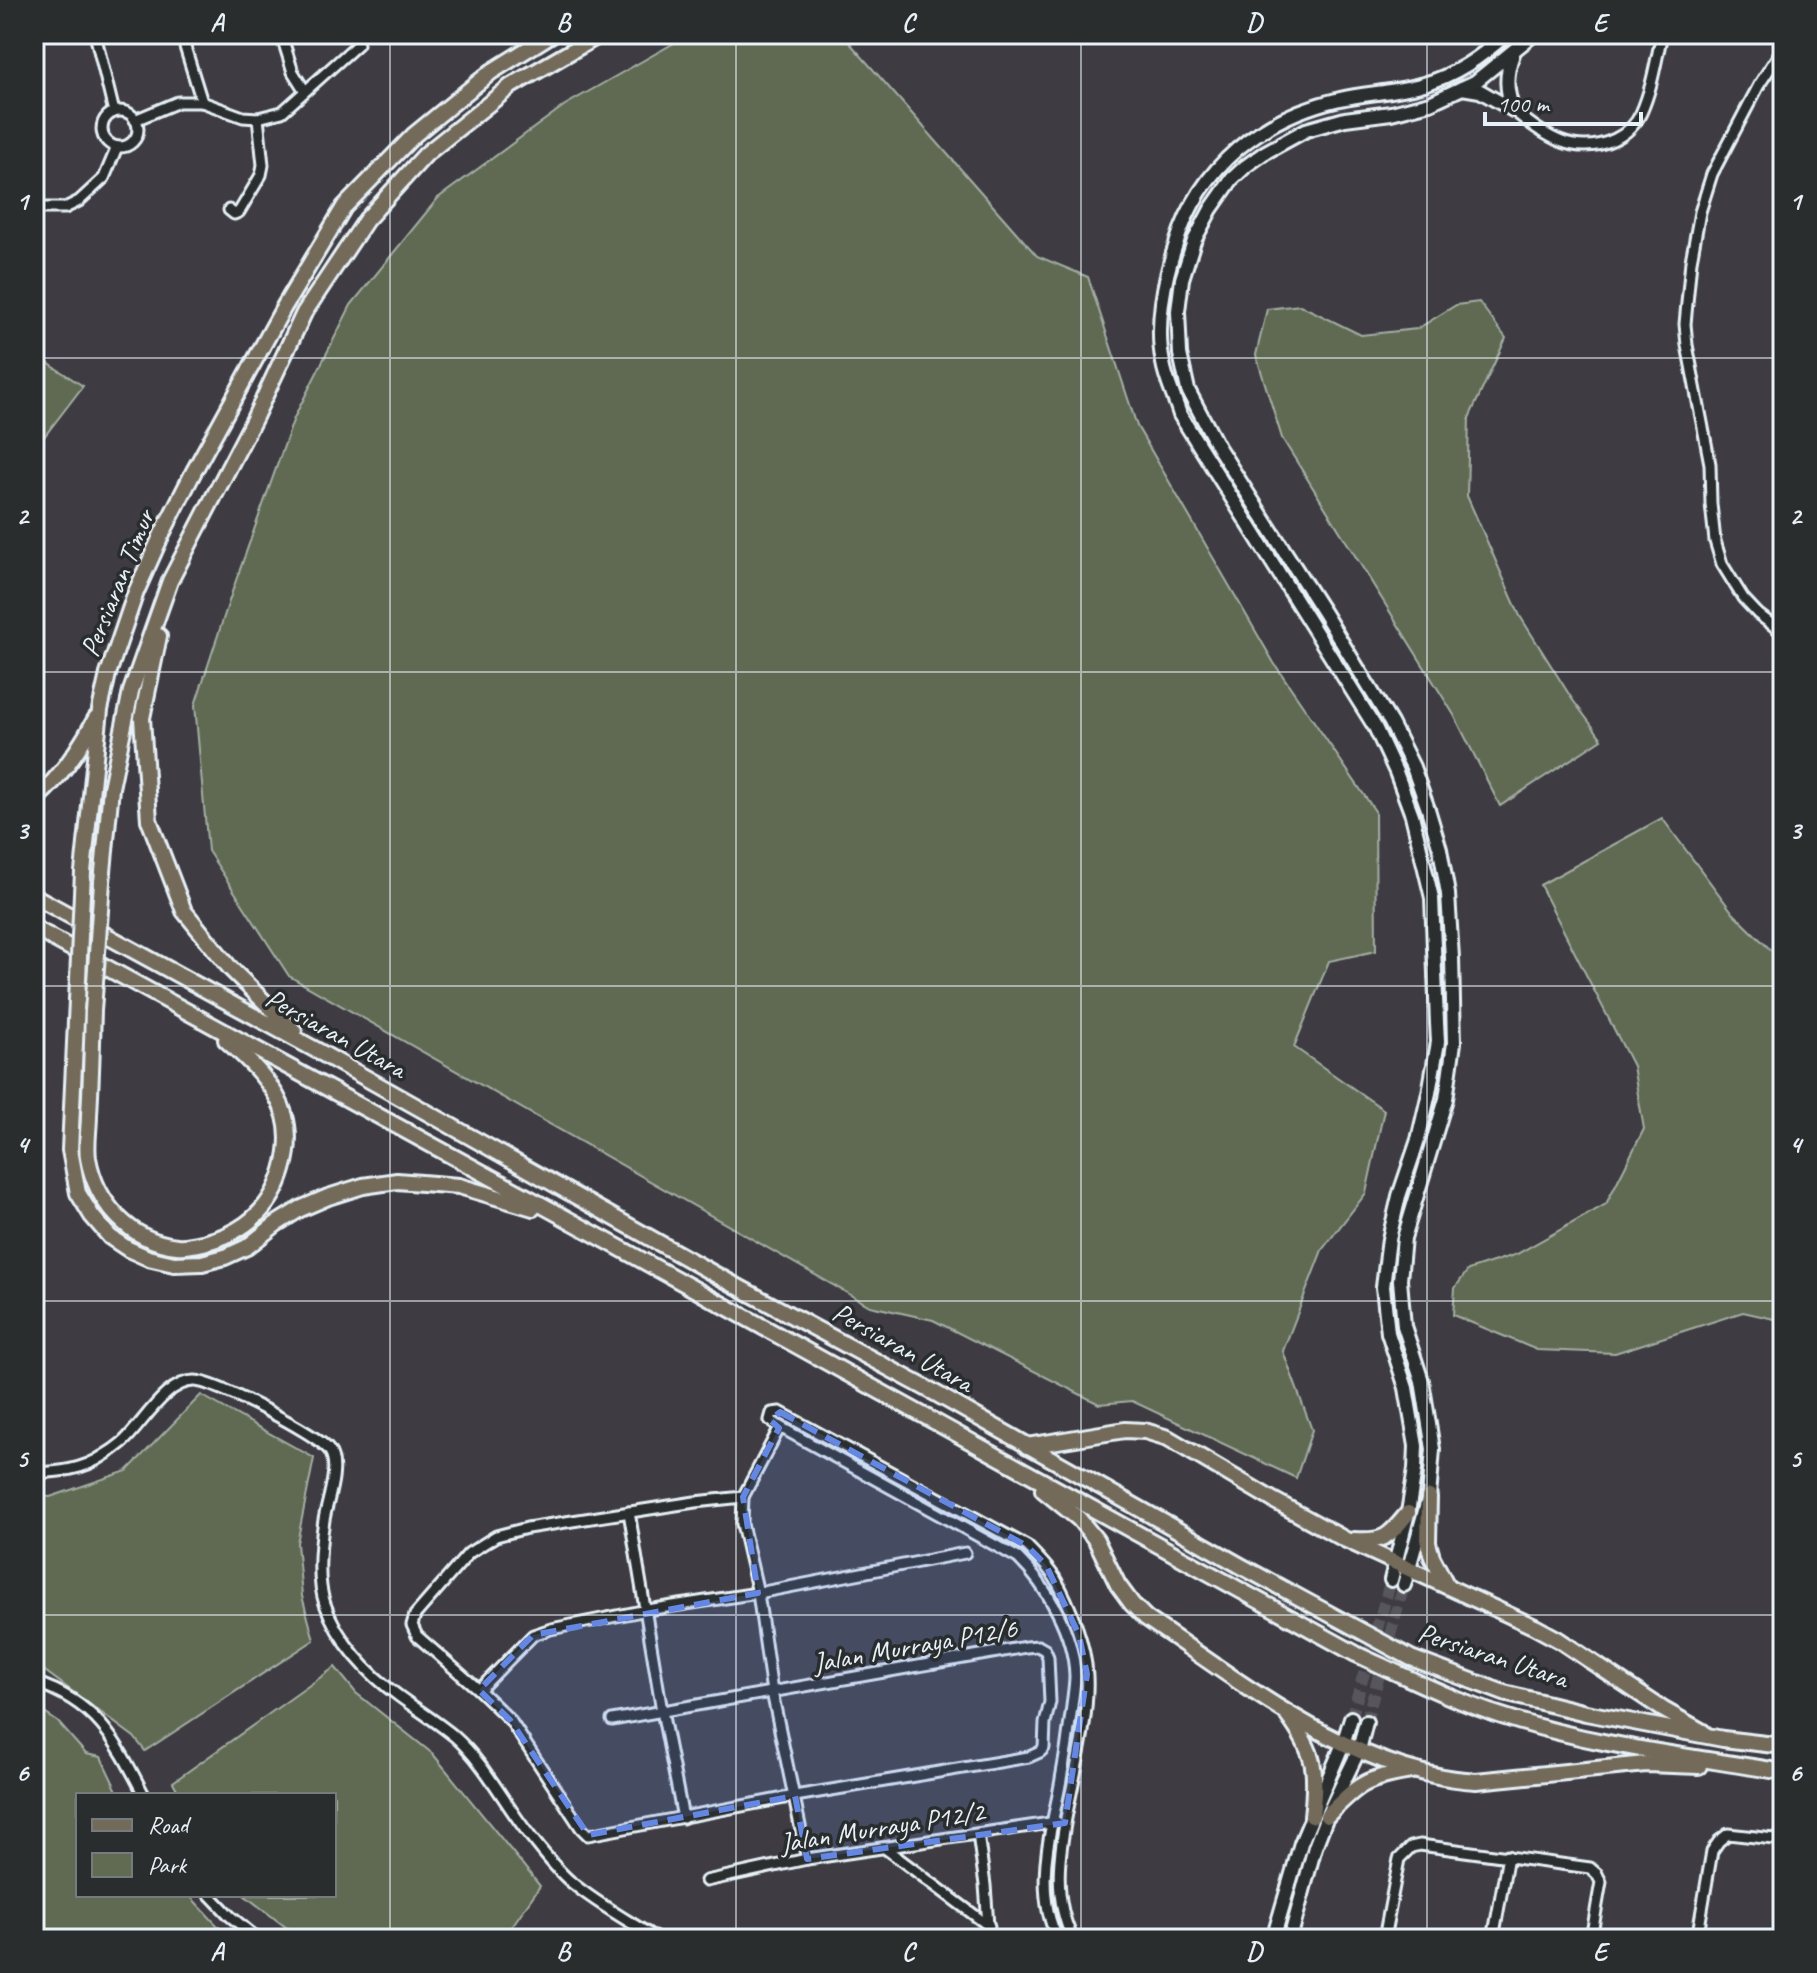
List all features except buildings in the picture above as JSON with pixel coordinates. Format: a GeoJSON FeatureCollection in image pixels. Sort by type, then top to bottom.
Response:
{"type":"FeatureCollection","features":[{"type":"Feature","properties":{"kind":"main road","name":"Persiaran Timur"},"geometry":{"type":"LineString","coordinates":[[552,34],[491,72],[414,135],[344,207],[277,320],[162,534],[131,606],[108,674],[100,710],[83,872],[70,1150],[78,1193],[110,1237],[148,1258],[174,1264],[202,1263],[225,1257],[247,1247],[300,1209],[363,1186],[397,1181],[459,1186],[560,1215]]}},
{"type":"Feature","properties":{"kind":"main road","name":"Persiaran Timur"},"geometry":{"type":"LineString","coordinates":[[202,1019],[260,1072],[285,1115],[289,1139],[280,1182],[257,1216],[224,1237],[180,1247],[157,1242],[136,1232],[115,1216],[98,1191],[88,1156],[93,1011],[102,882],[111,788],[131,691],[170,581],[254,419],[304,313],[366,220],[426,154],[511,86],[601,34]]}},
{"type":"Feature","properties":{"kind":"main road"},"geometry":{"type":"LineString","coordinates":[[170,581],[142,718],[149,820],[184,911],[239,978],[316,1050]]}},
{"type":"Feature","properties":{"kind":"main road"},"geometry":{"type":"LineString","coordinates":[[34,800],[62,773],[100,710]]}},
{"type":"Feature","properties":{"kind":"main road","name":"Persiaran Utara"},"geometry":{"type":"LineString","coordinates":[[34,896],[1411,1658],[1504,1693],[1586,1713],[1723,1739],[1783,1746]]}},
{"type":"Feature","properties":{"kind":"main road","name":"Persiaran Utara"},"geometry":{"type":"LineString","coordinates":[[34,928],[1356,1654],[1502,1716],[1581,1738],[1783,1772]]}},
{"type":"Feature","properties":{"kind":"main road"},"geometry":{"type":"LineString","coordinates":[[1027,1446],[1125,1430],[1145,1431],[1168,1438],[1346,1540],[1559,1640],[1664,1710],[1706,1734],[1723,1739]]}},
{"type":"Feature","properties":{"kind":"main road"},"geometry":{"type":"LineString","coordinates":[[1023,1471],[1079,1519],[1096,1540],[1118,1585],[1146,1618],[1284,1710],[1343,1744],[1415,1771],[1476,1781],[1646,1764],[1783,1772]]}},
{"type":"Feature","properties":{"kind":"main road"},"geometry":{"type":"LineString","coordinates":[[1429,1497],[1428,1543],[1447,1586]]}},
{"type":"Feature","properties":{"kind":"main road"},"geometry":{"type":"LineString","coordinates":[[1346,1540],[1373,1542],[1383,1538],[1408,1513]]}},
{"type":"Feature","properties":{"kind":"main road"},"geometry":{"type":"LineString","coordinates":[[1284,1710],[1302,1734],[1312,1757],[1320,1816]]}},
{"type":"Feature","properties":{"kind":"main road"},"geometry":{"type":"LineString","coordinates":[[1320,1816],[1353,1789],[1381,1776],[1415,1771]]}},
{"type":"Feature","properties":{"kind":"street"},"geometry":{"type":"LineString","coordinates":[[95,34],[114,112]]}},
{"type":"Feature","properties":{"kind":"street"},"geometry":{"type":"LineString","coordinates":[[181,34],[202,102]]}},
{"type":"Feature","properties":{"kind":"street"},"geometry":{"type":"LineString","coordinates":[[281,34],[293,72],[305,91]]}},
{"type":"Feature","properties":{"kind":"street"},"geometry":{"type":"LineString","coordinates":[[1404,1585],[1402,1566],[1416,1446],[1406,1388],[1388,1333],[1383,1287],[1395,1210],[1418,1140],[1438,1042],[1432,898],[1412,815],[1375,727],[1180,415],[1162,363],[1160,322],[1166,274],[1190,207],[1234,150],[1253,135],[1292,115],[1338,100],[1424,84],[1448,74],[1487,52],[1506,34]]}},
{"type":"Feature","properties":{"kind":"street"},"geometry":{"type":"LineString","coordinates":[[1391,1580],[1402,1566],[1429,1497],[1433,1449],[1422,1381],[1404,1326],[1400,1280],[1404,1238],[1446,1099],[1454,1043],[1448,894],[1440,849],[1428,809],[1413,767],[1391,723],[1218,447],[1188,390],[1180,354],[1178,311],[1182,279],[1194,241],[1232,179],[1246,166],[1306,130],[1345,119],[1391,113],[1430,103],[1475,82],[1534,34]]}},
{"type":"Feature","properties":{"kind":"street"},"geometry":{"type":"LineString","coordinates":[[1462,88],[1480,91],[1563,143],[1589,147],[1605,144],[1620,136],[1640,116],[1662,34]]}},
{"type":"Feature","properties":{"kind":"street"},"geometry":{"type":"LineString","coordinates":[[135,120],[178,102],[202,102],[243,117],[258,118],[282,112],[358,44]]}},
{"type":"Feature","properties":{"kind":"street"},"geometry":{"type":"LineString","coordinates":[[1783,48],[1759,85],[1712,174],[1693,249],[1685,324],[1710,464],[1715,541],[1722,564],[1743,598],[1783,633]]}},
{"type":"Feature","properties":{"kind":"street"},"geometry":{"type":"LineString","coordinates":[[1513,110],[1506,78],[1514,51]]}},
{"type":"Feature","properties":{"kind":"street"},"geometry":{"type":"LineString","coordinates":[[114,112],[124,112],[135,120],[138,130],[133,141],[123,147],[107,142],[102,131],[104,120],[114,112]]}},
{"type":"Feature","properties":{"kind":"street"},"geometry":{"type":"LineString","coordinates":[[229,210],[234,214],[239,212],[261,175],[263,165],[258,118]]}},
{"type":"Feature","properties":{"kind":"street"},"geometry":{"type":"LineString","coordinates":[[34,208],[65,208],[79,201],[104,178],[117,147]]}},
{"type":"Feature","properties":{"kind":"street"},"geometry":{"type":"LineString","coordinates":[[34,1473],[78,1468],[101,1458],[124,1441],[164,1395],[191,1381],[212,1385],[313,1436],[331,1453],[334,1464],[324,1522],[320,1579],[325,1603],[349,1649],[396,1695],[454,1737],[478,1761],[532,1839],[571,1882],[657,1939]]}},
{"type":"Feature","properties":{"kind":"street"},"geometry":{"type":"LineString","coordinates":[[1058,1939],[1045,1896],[1046,1851],[1070,1729],[1075,1675],[1069,1640],[1050,1599],[1038,1579],[1018,1558],[780,1427],[770,1420],[776,1411],[1027,1546],[1046,1565],[1064,1596],[1079,1635],[1087,1674],[1086,1704],[1059,1853],[1058,1890],[1073,1939]]}},
{"type":"Feature","properties":{"kind":"street"},"geometry":{"type":"LineString","coordinates":[[780,1427],[743,1497],[742,1524],[758,1593],[772,1692],[807,1859]]}},
{"type":"Feature","properties":{"kind":"street"},"geometry":{"type":"LineString","coordinates":[[743,1497],[527,1528],[496,1536],[469,1553],[415,1615],[412,1625],[417,1636],[510,1720],[588,1835],[795,1796]]}},
{"type":"Feature","properties":{"kind":"street"},"geometry":{"type":"LineString","coordinates":[[629,1512],[683,1818]]}},
{"type":"Feature","properties":{"kind":"street"},"geometry":{"type":"LineString","coordinates":[[479,1690],[533,1635],[551,1629],[965,1553]]}},
{"type":"Feature","properties":{"kind":"street","name":"Jalan Murraya P12/6"},"geometry":{"type":"LineString","coordinates":[[772,1692],[1026,1647],[1038,1646],[1045,1650],[1048,1657],[1050,1702],[1044,1748],[1040,1752],[1029,1757],[795,1796]]}},
{"type":"Feature","properties":{"kind":"street"},"geometry":{"type":"LineString","coordinates":[[34,1682],[87,1710],[105,1727],[143,1793]]}},
{"type":"Feature","properties":{"kind":"street"},"geometry":{"type":"LineString","coordinates":[[612,1720],[772,1692]]}},
{"type":"Feature","properties":{"kind":"street"},"geometry":{"type":"LineString","coordinates":[[1290,1939],[1315,1847],[1320,1816],[1351,1718]]}},
{"type":"Feature","properties":{"kind":"street"},"geometry":{"type":"LineString","coordinates":[[1273,1939],[1297,1857],[1359,1750],[1366,1722]]}},
{"type":"Feature","properties":{"kind":"street","name":"Jalan Murraya P12/2"},"geometry":{"type":"LineString","coordinates":[[706,1881],[807,1859],[1052,1822],[1065,1823]]}},
{"type":"Feature","properties":{"kind":"street"},"geometry":{"type":"LineString","coordinates":[[978,1834],[989,1939]]}},
{"type":"Feature","properties":{"kind":"street"},"geometry":{"type":"LineString","coordinates":[[1697,1939],[1712,1851],[1719,1841],[1728,1834],[1783,1840]]}},
{"type":"Feature","properties":{"kind":"street"},"geometry":{"type":"LineString","coordinates":[[1384,1939],[1399,1859],[1411,1847],[1420,1845],[1590,1868],[1601,1882],[1591,1939]]}},
{"type":"Feature","properties":{"kind":"street"},"geometry":{"type":"LineString","coordinates":[[886,1849],[989,1926]]}},
{"type":"Feature","properties":{"kind":"street"},"geometry":{"type":"LineString","coordinates":[[1493,1939],[1508,1856]]}},
{"type":"Feature","properties":{"kind":"street"},"geometry":{"type":"LineString","coordinates":[[212,1897],[258,1939]]}},
{"type":"Feature","properties":{"kind":"highlighted area"},"geometry":{"type":"Polygon","coordinates":[[[780,1412],[1027,1546],[1046,1565],[1079,1635],[1087,1674],[1065,1823],[807,1859],[795,1796],[588,1835],[510,1720],[479,1690],[533,1635],[758,1593],[743,1497],[779,1428],[770,1420],[780,1412]]]}},
{"type":"Feature","properties":{"kind":"green space"},"geometry":{"type":"Polygon","coordinates":[[[690,34],[842,34],[1037,256],[1088,277],[1137,426],[1274,663],[1375,811],[1376,951],[1329,961],[1294,1047],[1384,1110],[1366,1193],[1322,1250],[1283,1351],[1312,1430],[1296,1478],[1132,1401],[1099,1404],[933,1320],[870,1306],[289,976],[208,851],[195,705],[294,418],[351,305],[438,198],[565,105],[690,34]]]}},
{"type":"Feature","properties":{"kind":"green space"},"geometry":{"type":"Polygon","coordinates":[[[1479,302],[1506,338],[1469,418],[1467,496],[1520,616],[1572,699],[1602,739],[1500,806],[1454,715],[1282,438],[1256,355],[1267,309],[1300,305],[1361,335],[1417,329],[1456,305],[1479,302]]]}},
{"type":"Feature","properties":{"kind":"green space"},"geometry":{"type":"Polygon","coordinates":[[[34,354],[83,386],[34,450],[34,354]]]}},
{"type":"Feature","properties":{"kind":"green space"},"geometry":{"type":"Polygon","coordinates":[[[1662,818],[1733,913],[1783,962],[1783,1321],[1743,1312],[1615,1353],[1537,1350],[1453,1315],[1455,1288],[1468,1270],[1517,1254],[1606,1204],[1644,1129],[1633,1066],[1540,885],[1662,818]]]}},
{"type":"Feature","properties":{"kind":"green space"},"geometry":{"type":"Polygon","coordinates":[[[201,1395],[314,1458],[297,1543],[302,1596],[314,1640],[145,1751],[134,1737],[34,1666],[34,1495],[50,1497],[127,1471],[201,1395]]]}},
{"type":"Feature","properties":{"kind":"green space"},"geometry":{"type":"Polygon","coordinates":[[[335,1667],[356,1693],[433,1754],[540,1886],[503,1939],[337,1939],[287,1928],[247,1897],[336,1897],[336,1793],[179,1793],[173,1782],[335,1667]]]}},
{"type":"Feature","properties":{"kind":"green space"},"geometry":{"type":"Polygon","coordinates":[[[34,1706],[58,1722],[86,1754],[101,1757],[118,1793],[76,1793],[76,1897],[191,1897],[230,1939],[34,1939],[34,1706]]]}},
{"type":"Feature","properties":{"kind":"tunnel"},"geometry":{"type":"LineString","coordinates":[[1351,1718],[1391,1580]]}},
{"type":"Feature","properties":{"kind":"tunnel"},"geometry":{"type":"LineString","coordinates":[[1366,1722],[1404,1585]]}}]}
